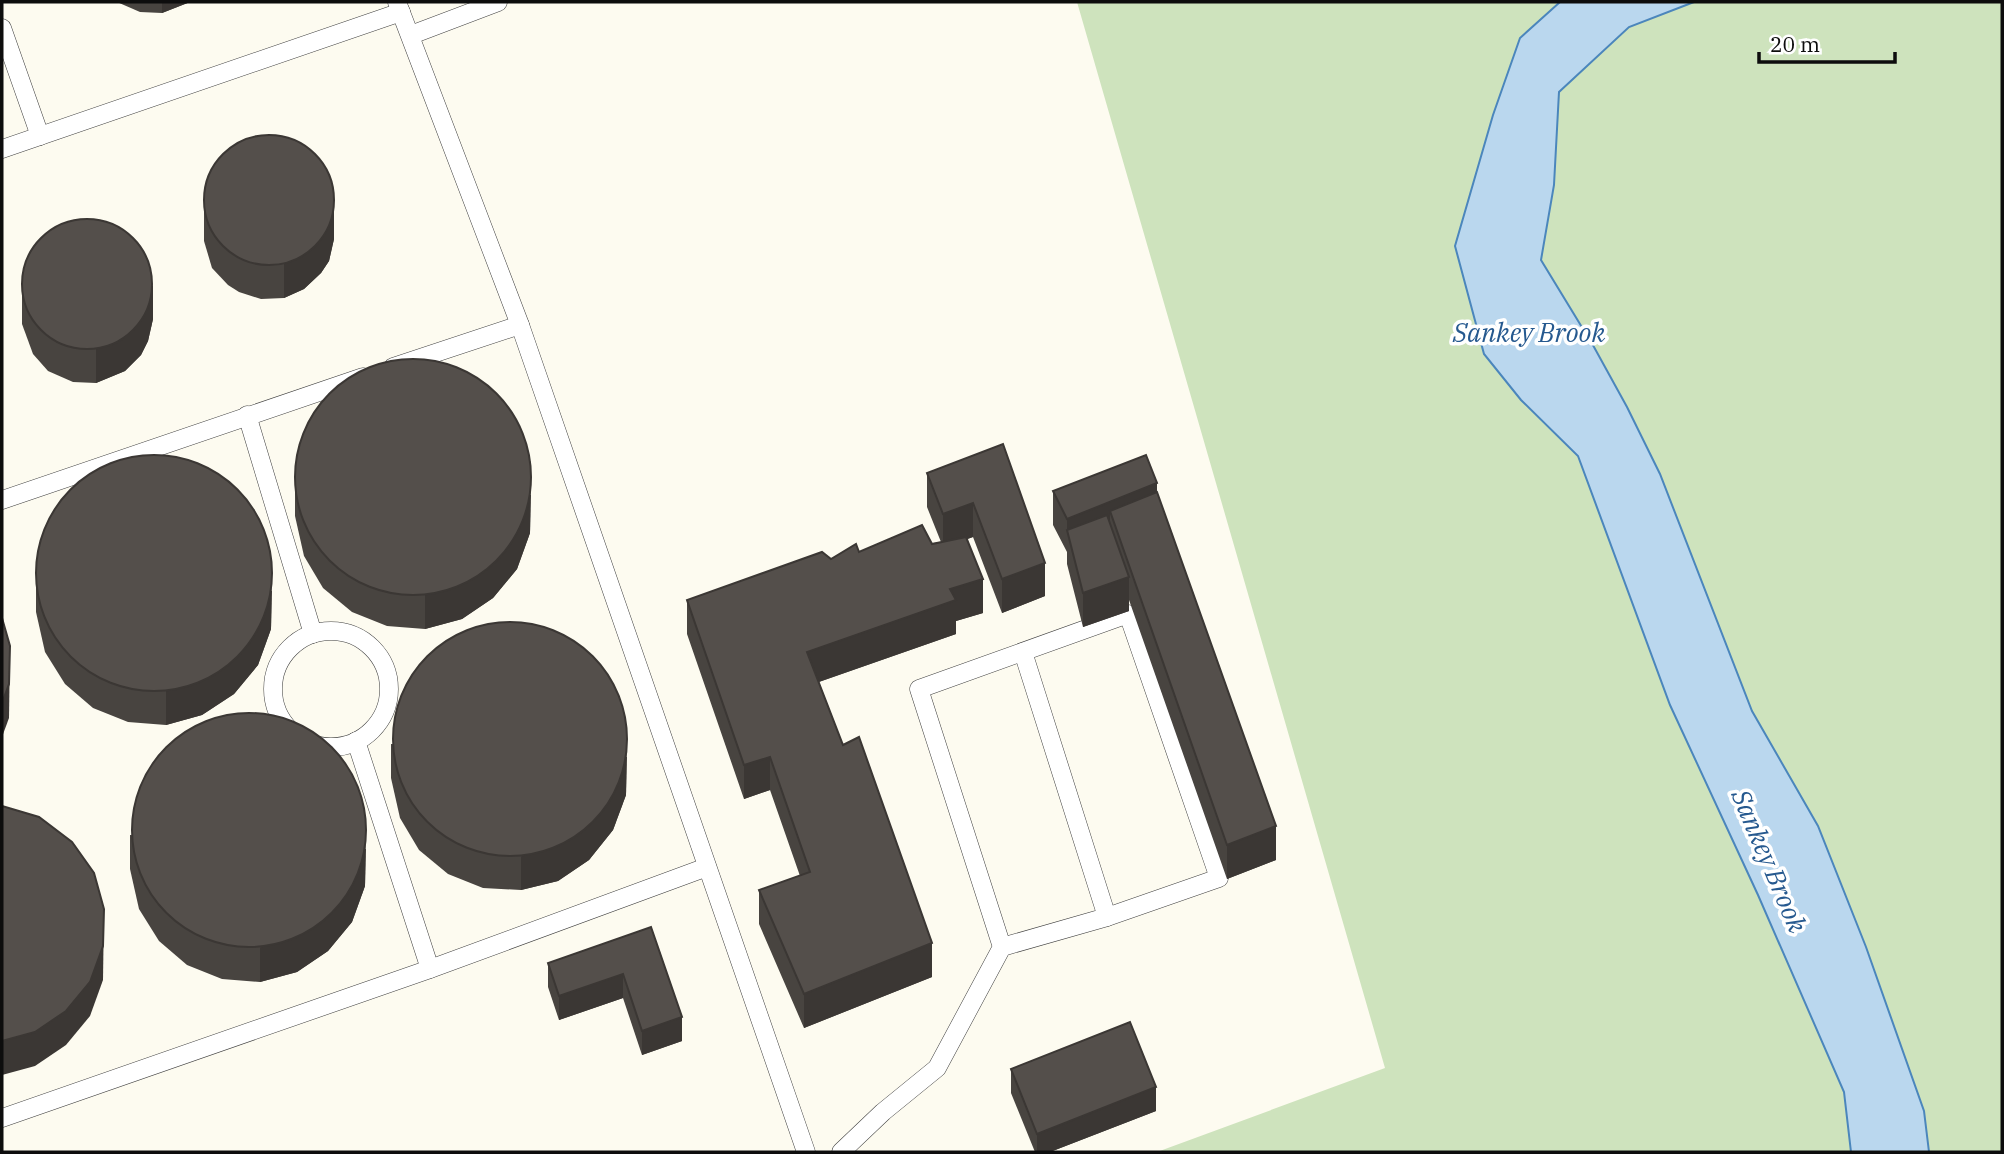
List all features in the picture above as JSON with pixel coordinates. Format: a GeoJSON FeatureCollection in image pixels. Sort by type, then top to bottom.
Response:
{"type":"FeatureCollection","features":[{"type":"Feature","properties":{"kind":"lane"},"geometry":{"type":"LineString","coordinates":[[411,35],[498,2]]}},
{"type":"Feature","properties":{"kind":"lane"},"geometry":{"type":"LineString","coordinates":[[2,149],[399,7],[520,325],[806,1152]]}},
{"type":"Feature","properties":{"kind":"lane"},"geometry":{"type":"LineString","coordinates":[[2,28],[40,136]]}},
{"type":"Feature","properties":{"kind":"lane"},"geometry":{"type":"LineString","coordinates":[[2,500],[247,415],[520,325]]}},
{"type":"Feature","properties":{"kind":"lane"},"geometry":{"type":"LineString","coordinates":[[247,415],[313,634]]}},
{"type":"Feature","properties":{"kind":"lane"},"geometry":{"type":"LineString","coordinates":[[841,1152],[883,1112],[937,1068],[1002,947],[1107,917],[1219,878],[1128,614],[919,689],[1002,947]]}},
{"type":"Feature","properties":{"kind":"lane"},"geometry":{"type":"LineString","coordinates":[[332,630],[351,634],[368,644],[381,659],[389,686],[383,715],[372,731],[356,741],[338,747],[319,746],[301,739],[287,727],[278,711],[273,693],[275,674],[283,657],[295,643],[313,634],[332,630]]}},
{"type":"Feature","properties":{"kind":"lane"},"geometry":{"type":"LineString","coordinates":[[1023,652],[1107,917]]}},
{"type":"Feature","properties":{"kind":"lane"},"geometry":{"type":"LineString","coordinates":[[356,741],[430,969]]}},
{"type":"Feature","properties":{"kind":"lane"},"geometry":{"type":"LineString","coordinates":[[2,1118],[430,969],[707,867]]}},
{"type":"Feature","properties":{"kind":"green space"},"geometry":{"type":"Polygon","coordinates":[[[1077,2],[1560,2],[1520,38],[1493,115],[1455,246],[1484,354],[1521,400],[1578,456],[1670,705],[1758,895],[1844,1092],[1851,1152],[1157,1152],[1385,1068],[1077,2]]]}},
{"type":"Feature","properties":{"kind":"green space"},"geometry":{"type":"Polygon","coordinates":[[[1694,2],[2002,2],[2002,1152],[1929,1152],[1924,1111],[1866,947],[1818,826],[1752,711],[1660,474],[1594,347],[1541,260],[1554,185],[1559,92],[1629,27],[1694,2]]]}},
{"type":"Feature","properties":{"kind":"water","name":"Sankey Brook"},"geometry":{"type":"Polygon","coordinates":[[[1560,2],[1694,2],[1629,27],[1559,92],[1554,185],[1541,260],[1594,347],[1660,474],[1752,711],[1818,826],[1866,947],[1924,1111],[1929,1152],[1851,1152],[1844,1092],[1758,895],[1670,705],[1578,456],[1521,400],[1484,354],[1455,246],[1493,115],[1520,38],[1560,2]]]}},
{"type":"Feature","properties":{"kind":"building"},"geometry":{"type":"Polygon","coordinates":[[[269,135],[294,140],[315,154],[329,175],[334,200],[329,225],[315,246],[294,260],[269,265],[244,260],[223,246],[209,225],[204,200],[209,175],[223,154],[244,140],[269,135]]]}},
{"type":"Feature","properties":{"kind":"building"},"geometry":{"type":"Polygon","coordinates":[[[87,219],[112,224],[133,238],[147,259],[152,284],[147,309],[133,330],[112,344],[87,349],[62,344],[41,330],[27,309],[22,284],[27,259],[41,238],[62,224],[87,219]]]}},
{"type":"Feature","properties":{"kind":"building"},"geometry":{"type":"Polygon","coordinates":[[[413,359],[458,368],[488,386],[504,402],[526,443],[531,477],[522,522],[504,552],[488,568],[447,590],[413,595],[368,586],[338,568],[322,552],[300,511],[295,477],[304,432],[322,402],[338,386],[379,364],[413,359]]]}},
{"type":"Feature","properties":{"kind":"building"},"geometry":{"type":"Polygon","coordinates":[[[1003,444],[1045,563],[1002,579],[973,503],[943,514],[927,473],[1003,444]]]}},
{"type":"Feature","properties":{"kind":"building"},"geometry":{"type":"Polygon","coordinates":[[[154,455],[199,464],[229,482],[245,498],[267,539],[272,573],[263,618],[245,648],[229,664],[188,686],[154,691],[109,682],[79,664],[63,648],[41,607],[36,573],[45,528],[63,498],[79,482],[120,460],[154,455]]]}},
{"type":"Feature","properties":{"kind":"building"},"geometry":{"type":"Polygon","coordinates":[[[1146,455],[1157,483],[1067,519],[1053,491],[1146,455]]]}},
{"type":"Feature","properties":{"kind":"building"},"geometry":{"type":"Polygon","coordinates":[[[1157,492],[1276,826],[1227,845],[1110,511],[1157,492]]]}},
{"type":"Feature","properties":{"kind":"building"},"geometry":{"type":"Polygon","coordinates":[[[1107,515],[1129,577],[1083,593],[1067,530],[1107,515]]]}},
{"type":"Feature","properties":{"kind":"building"},"geometry":{"type":"Polygon","coordinates":[[[922,525],[932,544],[966,537],[983,579],[950,589],[956,600],[807,652],[843,745],[859,737],[932,943],[804,994],[759,890],[810,872],[770,757],[744,765],[687,600],[822,552],[831,559],[856,544],[859,552],[922,525]]]}},
{"type":"Feature","properties":{"kind":"building"},"geometry":{"type":"Polygon","coordinates":[[[2,618],[10,646],[9,684],[2,703],[2,618]]]}},
{"type":"Feature","properties":{"kind":"building"},"geometry":{"type":"Polygon","coordinates":[[[498,622],[522,622],[565,635],[585,648],[601,664],[619,694],[627,727],[627,751],[619,784],[601,814],[585,830],[555,848],[522,856],[498,856],[455,843],[435,830],[419,814],[401,784],[393,751],[393,727],[406,684],[419,664],[435,648],[465,630],[498,622]]]}},
{"type":"Feature","properties":{"kind":"building"},"geometry":{"type":"Polygon","coordinates":[[[237,713],[261,713],[304,726],[324,739],[340,755],[358,785],[366,818],[366,842],[358,875],[340,905],[324,921],[294,939],[261,947],[237,947],[194,934],[174,921],[158,905],[140,875],[132,842],[132,818],[145,775],[158,755],[174,739],[204,721],[237,713]]]}},
{"type":"Feature","properties":{"kind":"building"},"geometry":{"type":"Polygon","coordinates":[[[2,806],[39,817],[72,842],[94,873],[104,909],[103,946],[90,982],[66,1011],[35,1032],[2,1041],[2,806]]]}},
{"type":"Feature","properties":{"kind":"building"},"geometry":{"type":"Polygon","coordinates":[[[651,927],[682,1017],[642,1031],[623,974],[559,996],[548,963],[651,927]]]}},
{"type":"Feature","properties":{"kind":"building"},"geometry":{"type":"Polygon","coordinates":[[[1130,1022],[1156,1087],[1037,1134],[1011,1069],[1130,1022]]]}}]}
